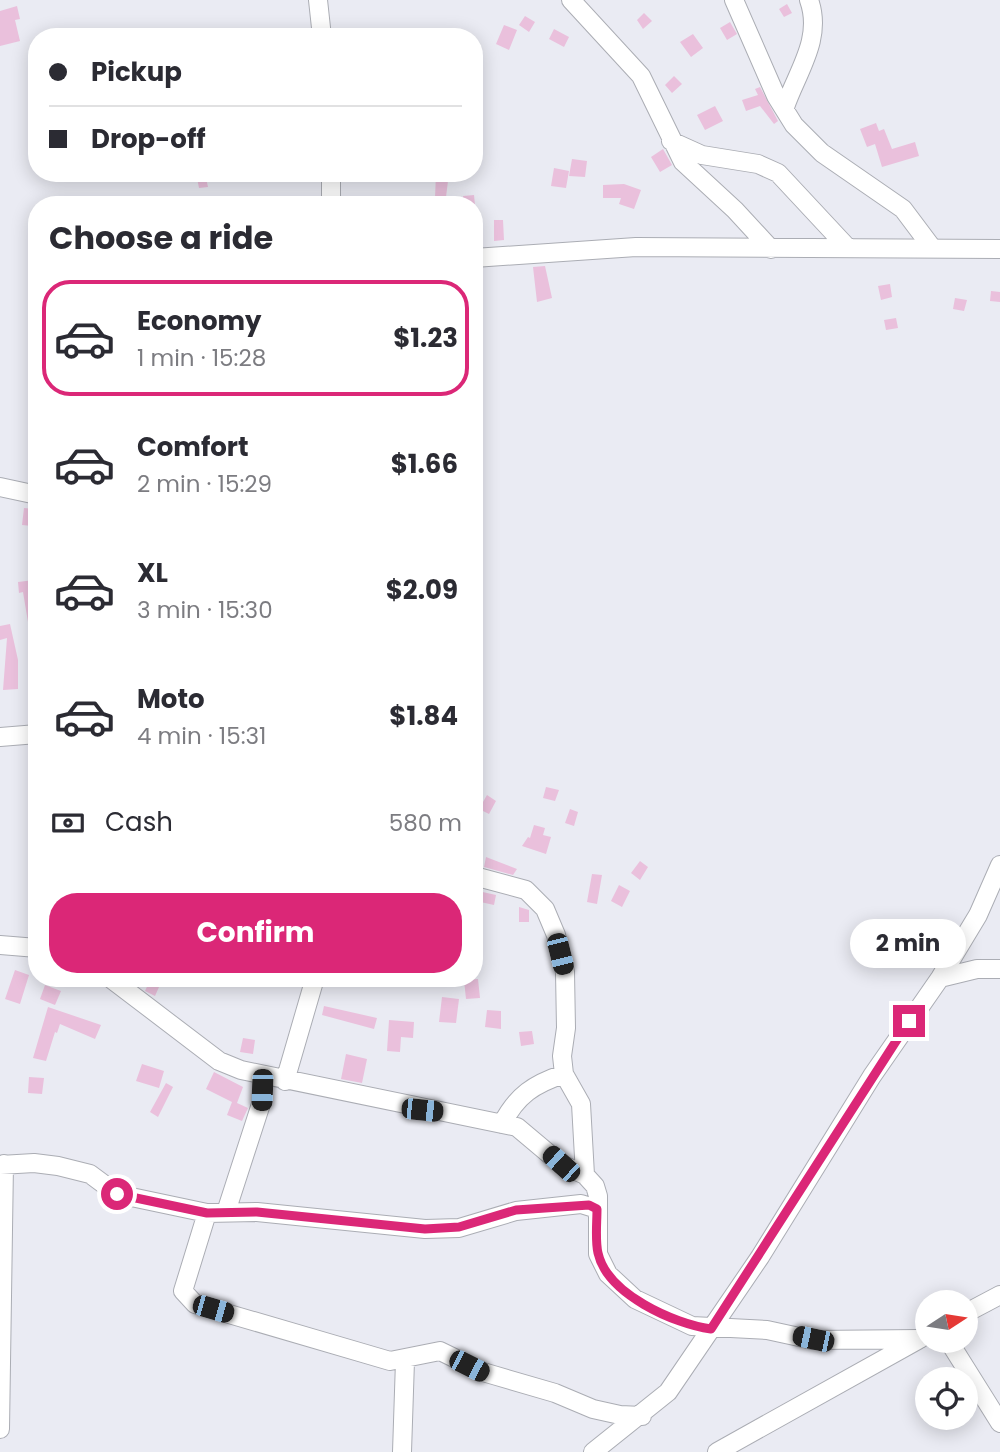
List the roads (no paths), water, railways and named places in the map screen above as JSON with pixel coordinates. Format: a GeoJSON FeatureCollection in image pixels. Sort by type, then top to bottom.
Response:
{"type":"FeatureCollection","features":[{"type":"Feature","properties":{"kind":"street"},"geometry":{"type":"LineString","coordinates":[[318,0],[321,28]]}},
{"type":"Feature","properties":{"kind":"street"},"geometry":{"type":"LineString","coordinates":[[571,0],[641,76],[682,162],[735,210],[771,249]]}},
{"type":"Feature","properties":{"kind":"street"},"geometry":{"type":"LineString","coordinates":[[734,0],[776,96],[811,143],[850,174],[903,209],[933,249]]}},
{"type":"Feature","properties":{"kind":"street"},"geometry":{"type":"LineString","coordinates":[[785,107],[809,51],[814,15],[809,0]]}},
{"type":"Feature","properties":{"kind":"street"},"geometry":{"type":"LineString","coordinates":[[671,141],[702,155],[758,164],[778,173],[847,247]]}},
{"type":"Feature","properties":{"kind":"street"},"geometry":{"type":"LineString","coordinates":[[483,258],[524,257],[597,248],[1000,249]]}},
{"type":"Feature","properties":{"kind":"street"},"geometry":{"type":"LineString","coordinates":[[0,488],[28,493]]}},
{"type":"Feature","properties":{"kind":"street"},"geometry":{"type":"LineString","coordinates":[[0,737],[28,735]]}},
{"type":"Feature","properties":{"kind":"street"},"geometry":{"type":"LineString","coordinates":[[593,1452],[642,1416],[668,1392],[805,1186],[872,1076],[940,978],[978,915],[1000,865]]}},
{"type":"Feature","properties":{"kind":"street"},"geometry":{"type":"LineString","coordinates":[[483,878],[526,890],[545,909],[556,935],[565,972],[566,1028],[562,1056],[564,1074],[581,1104],[585,1175]]}},
{"type":"Feature","properties":{"kind":"street"},"geometry":{"type":"LineString","coordinates":[[0,945],[28,947]]}},
{"type":"Feature","properties":{"kind":"street"},"geometry":{"type":"LineString","coordinates":[[940,978],[977,969],[1000,969]]}},
{"type":"Feature","properties":{"kind":"street"},"geometry":{"type":"LineString","coordinates":[[122,987],[219,1061],[263,1076],[502,1124],[527,1133],[561,1164],[585,1175],[595,1185],[598,1196],[598,1254],[608,1274],[635,1299],[664,1315],[692,1326],[711,1329],[742,1327],[813,1339],[915,1337]]}},
{"type":"Feature","properties":{"kind":"street"},"geometry":{"type":"LineString","coordinates":[[285,1081],[312,987]]}},
{"type":"Feature","properties":{"kind":"street"},"geometry":{"type":"LineString","coordinates":[[502,1124],[510,1108],[526,1090],[564,1074]]}},
{"type":"Feature","properties":{"kind":"street"},"geometry":{"type":"LineString","coordinates":[[226,1212],[261,1104],[263,1076]]}},
{"type":"Feature","properties":{"kind":"street"},"geometry":{"type":"LineString","coordinates":[[0,1429],[2,1164],[58,1166],[90,1174],[117,1194],[207,1213],[257,1212],[425,1229],[459,1227],[516,1210],[581,1203],[597,1209]]}},
{"type":"Feature","properties":{"kind":"street"},"geometry":{"type":"LineString","coordinates":[[207,1213],[184,1283],[183,1291],[195,1304],[373,1358],[405,1361],[423,1353],[440,1351],[482,1372],[555,1393],[593,1409],[620,1415],[642,1416]]}},
{"type":"Feature","properties":{"kind":"street"},"geometry":{"type":"LineString","coordinates":[[978,1307],[1000,1295]]}},
{"type":"Feature","properties":{"kind":"street"},"geometry":{"type":"LineString","coordinates":[[717,1452],[915,1342]]}},
{"type":"Feature","properties":{"kind":"street"},"geometry":{"type":"LineString","coordinates":[[956,1353],[1000,1423]]}},
{"type":"Feature","properties":{"kind":"street"},"geometry":{"type":"LineString","coordinates":[[402,1452],[405,1361]]}}]}
